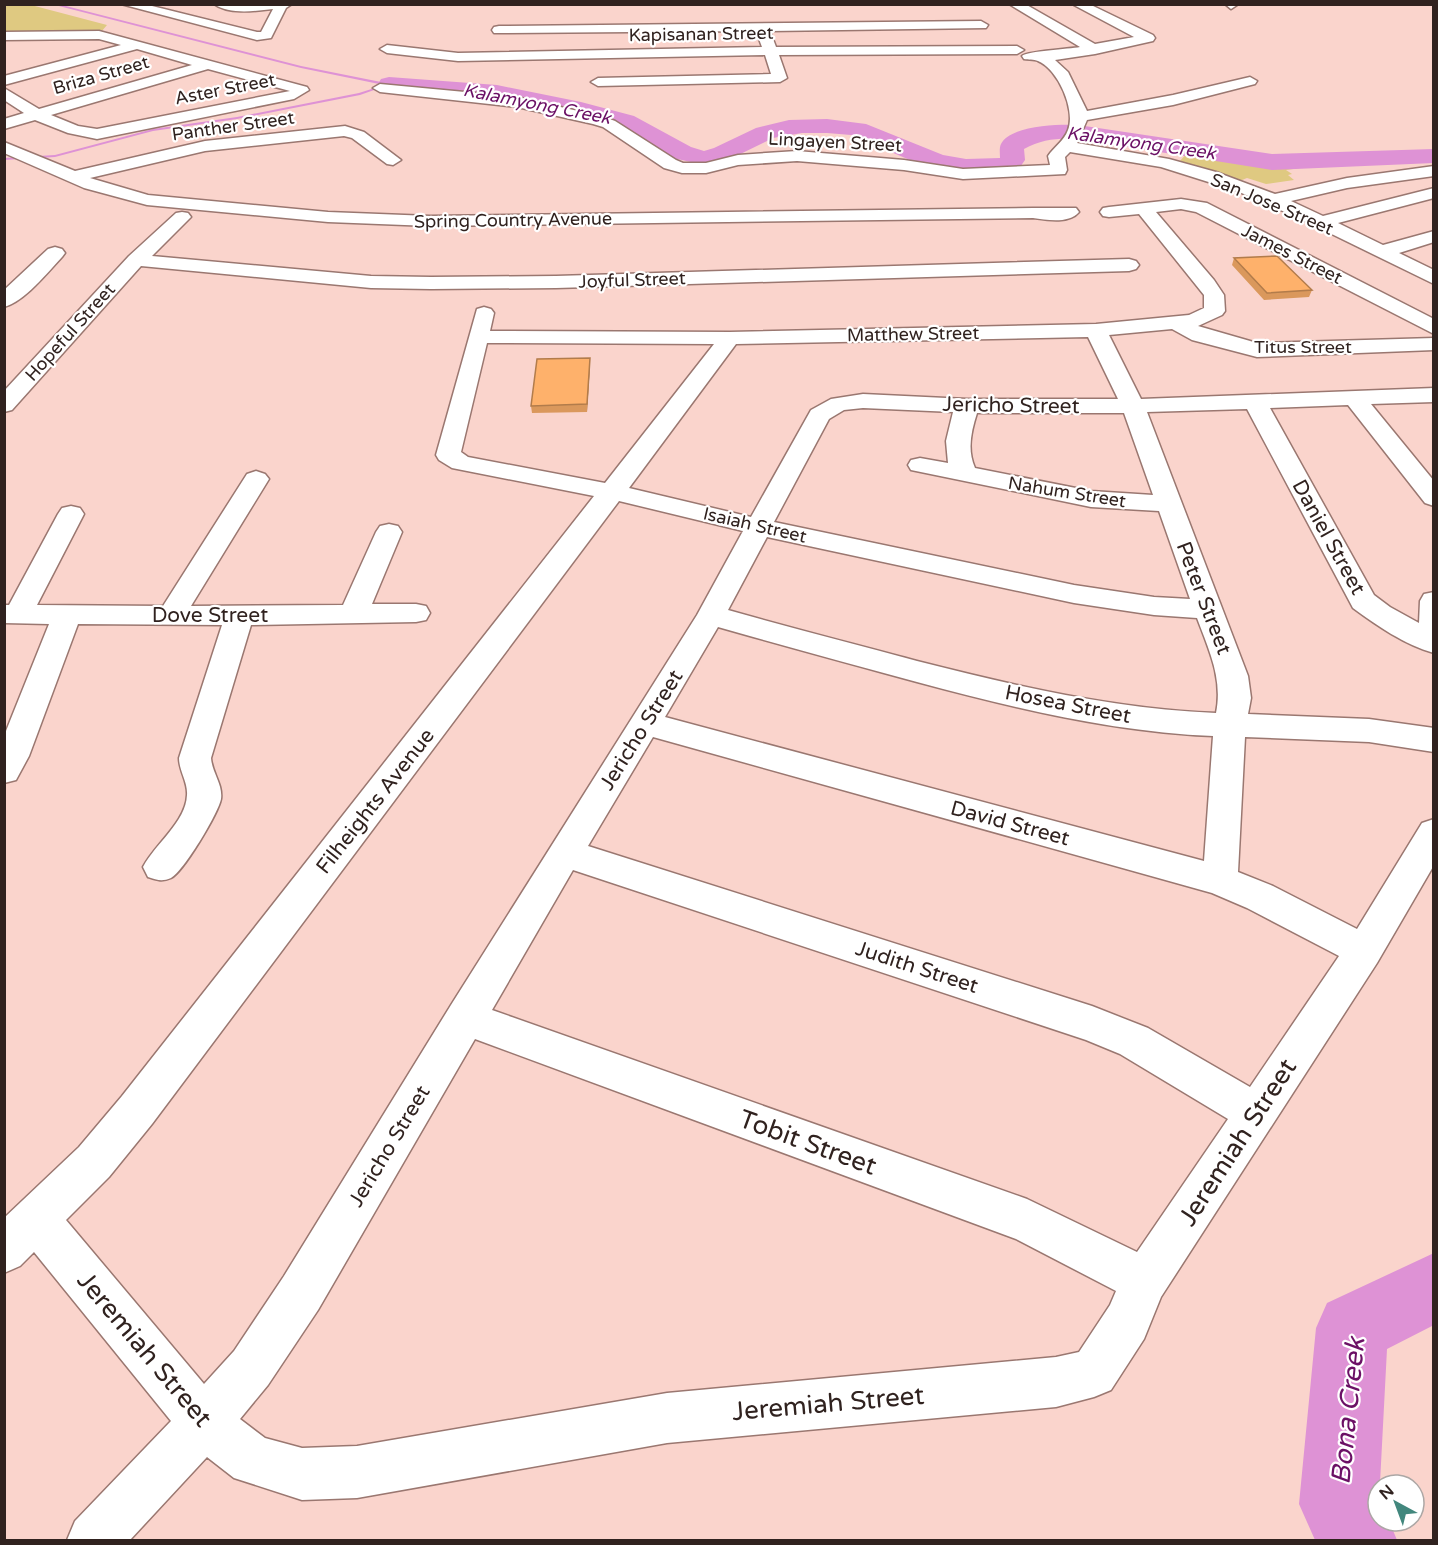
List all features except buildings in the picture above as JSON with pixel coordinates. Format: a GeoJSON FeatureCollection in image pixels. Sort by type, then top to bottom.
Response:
{"type":"FeatureCollection","features":[{"type":"Feature","properties":{"kind":"street"},"geometry":{"type":"LineString","coordinates":[[127,4],[257,36],[266,35],[284,5]]}},
{"type":"Feature","properties":{"kind":"street"},"geometry":{"type":"LineString","coordinates":[[164,14],[196,4]]}},
{"type":"Feature","properties":{"kind":"street"},"geometry":{"type":"LineString","coordinates":[[220,4],[240,8],[284,5]]}},
{"type":"Feature","properties":{"kind":"street"},"geometry":{"type":"LineString","coordinates":[[1015,4],[1095,50]]}},
{"type":"Feature","properties":{"kind":"street","name":"Kapisanan Street"},"geometry":{"type":"LineString","coordinates":[[387,49],[451,57],[771,51],[1029,54],[1095,50],[1148,38],[1078,4]]}},
{"type":"Feature","properties":{"kind":"street"},"geometry":{"type":"LineString","coordinates":[[956,9],[1061,72],[1066,79],[1075,132],[1153,104],[1250,81]]}},
{"type":"Feature","properties":{"kind":"street"},"geometry":{"type":"LineString","coordinates":[[499,30],[762,26],[990,31]]}},
{"type":"Feature","properties":{"kind":"street"},"geometry":{"type":"LineString","coordinates":[[597,81],[780,78],[762,26]]}},
{"type":"Feature","properties":{"kind":"street"},"geometry":{"type":"LineString","coordinates":[[534,56],[542,30]]}},
{"type":"Feature","properties":{"kind":"street","name":"Aster Street"},"geometry":{"type":"LineString","coordinates":[[4,36],[92,34],[268,79],[300,88],[301,92],[97,134],[85,133],[37,115],[8,96]]}},
{"type":"Feature","properties":{"kind":"street"},"geometry":{"type":"LineString","coordinates":[[4,81],[139,45]]}},
{"type":"Feature","properties":{"kind":"street"},"geometry":{"type":"LineString","coordinates":[[42,53],[68,64]]}},
{"type":"Feature","properties":{"kind":"street"},"geometry":{"type":"LineString","coordinates":[[647,53],[648,80]]}},
{"type":"Feature","properties":{"kind":"street"},"geometry":{"type":"LineString","coordinates":[[139,64],[174,54]]}},
{"type":"Feature","properties":{"kind":"street","name":"Briza Street"},"geometry":{"type":"LineString","coordinates":[[4,124],[209,64]]}},
{"type":"Feature","properties":{"kind":"street"},"geometry":{"type":"LineString","coordinates":[[236,86],[268,79]]}},
{"type":"Feature","properties":{"kind":"street","name":"Lingayen Street"},"geometry":{"type":"LineString","coordinates":[[380,88],[517,102],[598,120],[609,124],[670,164],[682,168],[706,168],[738,160],[797,156],[904,165],[963,174],[1059,170],[1056,156],[1075,132]]}},
{"type":"Feature","properties":{"kind":"street"},"geometry":{"type":"LineString","coordinates":[[8,96],[35,93]]}},
{"type":"Feature","properties":{"kind":"street"},"geometry":{"type":"LineString","coordinates":[[94,98],[116,107]]}},
{"type":"Feature","properties":{"kind":"street","name":"Panther Street"},"geometry":{"type":"LineString","coordinates":[[72,177],[205,146],[339,132],[358,135],[393,160]]}},
{"type":"Feature","properties":{"kind":"street","name":"San Jose Street"},"geometry":{"type":"LineString","coordinates":[[1075,132],[1273,200],[1434,278]]}},
{"type":"Feature","properties":{"kind":"street","name":"Spring Country Avenue"},"geometry":{"type":"LineString","coordinates":[[4,147],[109,191],[165,203],[328,218],[405,221],[1033,213],[1060,215],[1146,211]]}},
{"type":"Feature","properties":{"kind":"street"},"geometry":{"type":"LineString","coordinates":[[1273,200],[1337,185],[1429,174]]}},
{"type":"Feature","properties":{"kind":"street"},"geometry":{"type":"LineString","coordinates":[[1319,222],[1434,193]]}},
{"type":"Feature","properties":{"kind":"street","name":"James Street"},"geometry":{"type":"LineString","coordinates":[[1146,211],[1181,204],[1201,207],[1434,328]]}},
{"type":"Feature","properties":{"kind":"street","name":"Matthew Street"},"geometry":{"type":"LineString","coordinates":[[482,325],[730,338],[1096,330],[1193,321],[1215,311],[1214,295],[1146,211]]}},
{"type":"Feature","properties":{"kind":"street","name":"Hopeful Street"},"geometry":{"type":"LineString","coordinates":[[4,405],[136,260],[182,218]]}},
{"type":"Feature","properties":{"kind":"street"},"geometry":{"type":"LineString","coordinates":[[1381,252],[1434,237]]}},
{"type":"Feature","properties":{"kind":"street"},"geometry":{"type":"LineString","coordinates":[[4,302],[55,253]]}},
{"type":"Feature","properties":{"kind":"street","name":"Joyful Street"},"geometry":{"type":"LineString","coordinates":[[136,260],[371,282],[421,283],[591,281],[1129,264]]}},
{"type":"Feature","properties":{"kind":"street"},"geometry":{"type":"LineString","coordinates":[[1410,267],[1434,260]]}},
{"type":"Feature","properties":{"kind":"street","name":"Titus Street"},"geometry":{"type":"LineString","coordinates":[[1176,323],[1200,335],[1257,350],[1434,344]]}},
{"type":"Feature","properties":{"kind":"street","name":"Isaiah Street"},"geometry":{"type":"LineString","coordinates":[[482,325],[448,455],[461,463],[614,492],[760,527],[1074,594],[1154,606],[1210,610]]}},
{"type":"Feature","properties":{"kind":"street","name":"Peter Street"},"geometry":{"type":"LineString","coordinates":[[1096,330],[1133,406],[1233,676],[1235,698],[1230,725],[1220,880]]}},
{"type":"Feature","properties":{"kind":"street","name":"Filheights Avenue"},"geometry":{"type":"LineString","coordinates":[[21,1235],[94,1162],[136,1110],[614,492],[730,338]]}},
{"type":"Feature","properties":{"kind":"street","name":"Jericho Street"},"geometry":{"type":"LineString","coordinates":[[94,1540],[204,1423],[251,1368],[301,1293],[465,1018],[711,615],[819,415],[824,410],[834,405],[855,401],[967,406],[1133,406],[1434,395]]}},
{"type":"Feature","properties":{"kind":"street"},"geometry":{"type":"LineString","coordinates":[[1354,398],[1434,498]]}},
{"type":"Feature","properties":{"kind":"street","name":"Daniel Street"},"geometry":{"type":"LineString","coordinates":[[1255,402],[1363,601],[1380,614],[1434,643]]}},
{"type":"Feature","properties":{"kind":"street"},"geometry":{"type":"LineString","coordinates":[[966,475],[958,463],[957,453],[967,406]]}},
{"type":"Feature","properties":{"kind":"street","name":"Nahum Street"},"geometry":{"type":"LineString","coordinates":[[920,465],[1092,499],[1168,504]]}},
{"type":"Feature","properties":{"kind":"street"},"geometry":{"type":"LineString","coordinates":[[171,616],[256,478]]}},
{"type":"Feature","properties":{"kind":"street"},"geometry":{"type":"LineString","coordinates":[[11,614],[71,514]]}},
{"type":"Feature","properties":{"kind":"street"},"geometry":{"type":"LineString","coordinates":[[353,614],[389,532]]}},
{"type":"Feature","properties":{"kind":"street"},"geometry":{"type":"LineString","coordinates":[[1434,601],[1434,627]]}},
{"type":"Feature","properties":{"kind":"street","name":"Dove Street"},"geometry":{"type":"LineString","coordinates":[[11,614],[239,616],[416,613]]}},
{"type":"Feature","properties":{"kind":"street"},"geometry":{"type":"LineString","coordinates":[[4,771],[13,756],[66,615]]}},
{"type":"Feature","properties":{"kind":"street","name":"Hosea Street"},"geometry":{"type":"LineString","coordinates":[[711,615],[816,646],[1003,693],[1085,710],[1171,722],[1362,730],[1434,740]]}},
{"type":"Feature","properties":{"kind":"street"},"geometry":{"type":"LineString","coordinates":[[161,867],[200,812],[204,800],[204,788],[194,768],[195,758],[239,616]]}},
{"type":"Feature","properties":{"kind":"street","name":"David Street"},"geometry":{"type":"LineString","coordinates":[[645,723],[1220,880],[1260,897],[1364,951]]}},
{"type":"Feature","properties":{"kind":"street","name":"Jeremiah Street"},"geometry":{"type":"LineString","coordinates":[[21,1235],[204,1423],[252,1460],[302,1474],[357,1472],[667,1418],[1056,1382],[1094,1372],[1127,1322],[1145,1281],[1364,951],[1434,833]]}},
{"type":"Feature","properties":{"kind":"street","name":"Judith Street"},"geometry":{"type":"LineString","coordinates":[[565,853],[1092,1024],[1143,1046],[1256,1113]]}},
{"type":"Feature","properties":{"kind":"street","name":"Tobit Street"},"geometry":{"type":"LineString","coordinates":[[465,1018],[1027,1221],[1145,1281]]}},
{"type":"Feature","properties":{"kind":"shaded area"},"geometry":{"type":"Polygon","coordinates":[[[5,5],[31,5],[107,25],[101,32],[5,34],[5,5]]]}},
{"type":"Feature","properties":{"kind":"shaded area"},"geometry":{"type":"Polygon","coordinates":[[[1189,151],[1257,162],[1310,162],[1315,166],[1286,170],[1292,174],[1288,175],[1294,180],[1266,184],[1247,178],[1237,182],[1179,162],[1189,151]]]}},
{"type":"Feature","properties":{"kind":"waterway"},"geometry":{"type":"LineString","coordinates":[[52,4],[301,67],[387,84]]}},
{"type":"Feature","properties":{"kind":"waterway"},"geometry":{"type":"LineString","coordinates":[[4,159],[55,156],[153,130],[237,118],[360,94],[389,84]]}},
{"type":"Feature","properties":{"kind":"waterway","name":"Kalamyong Creek"},"geometry":{"type":"LineString","coordinates":[[389,84],[497,92],[581,108],[626,121],[671,147],[704,158],[723,154],[765,133],[815,125],[858,129],[926,158],[952,165],[979,167],[1009,165],[1012,160],[1012,146],[1036,134],[1059,131],[1272,162],[1434,156]]}},
{"type":"Feature","properties":{"kind":"waterway","name":"Bona Creek"},"geometry":{"type":"LineString","coordinates":[[1357,1540],[1338,1504],[1352,1328],[1434,1288]]}}]}
